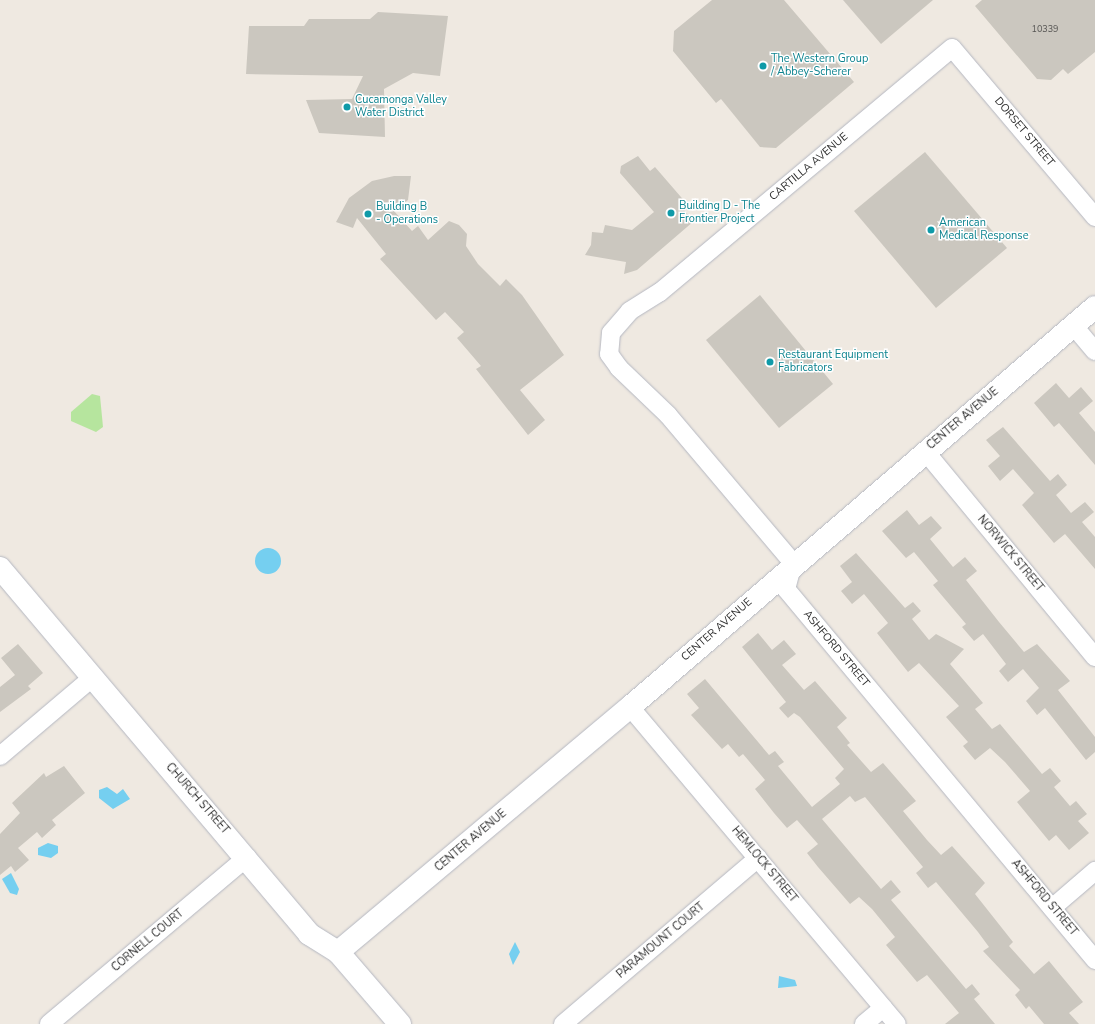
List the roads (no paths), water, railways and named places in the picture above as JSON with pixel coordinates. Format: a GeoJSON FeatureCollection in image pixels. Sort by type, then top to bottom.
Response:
{"type":"FeatureCollection","features":[{"type":"Feature","properties":{"kind":"street","name":"DORSET STREET"},"geometry":{"type":"LineString","coordinates":[[952,48],[1095,217]]}},
{"type":"Feature","properties":{"kind":"street","name":"CARTILLA AVENUE"},"geometry":{"type":"LineString","coordinates":[[793,564],[668,415],[618,368],[609,354],[611,333],[630,311],[660,292],[952,48]]}},
{"type":"Feature","properties":{"kind":"street","name":"CENTER AVENUE"},"geometry":{"type":"LineString","coordinates":[[338,952],[630,707],[793,564],[1095,307]]}},
{"type":"Feature","properties":{"kind":"street"},"geometry":{"type":"LineString","coordinates":[[1073,325],[1095,351]]}},
{"type":"Feature","properties":{"kind":"street","name":"NORWICK STREET"},"geometry":{"type":"LineString","coordinates":[[925,451],[1095,656]]}},
{"type":"Feature","properties":{"kind":"street","name":"ASHFORD STREET"},"geometry":{"type":"LineString","coordinates":[[793,564],[786,589],[1095,960]]}},
{"type":"Feature","properties":{"kind":"street","name":"CHURCH STREET"},"geometry":{"type":"LineString","coordinates":[[0,568],[92,678],[247,857],[309,934],[338,952],[400,1024]]}},
{"type":"Feature","properties":{"kind":"street"},"geometry":{"type":"LineString","coordinates":[[0,756],[92,678]]}},
{"type":"Feature","properties":{"kind":"street","name":"HEMLOCK STREET"},"geometry":{"type":"LineString","coordinates":[[630,707],[897,1024]]}},
{"type":"Feature","properties":{"kind":"street","name":"CORNELL COURT"},"geometry":{"type":"LineString","coordinates":[[49,1024],[247,857]]}},
{"type":"Feature","properties":{"kind":"street","name":"PARAMOUNT COURT"},"geometry":{"type":"LineString","coordinates":[[563,1024],[758,858]]}},
{"type":"Feature","properties":{"kind":"street"},"geometry":{"type":"LineString","coordinates":[[1052,908],[1095,871]]}},
{"type":"Feature","properties":{"kind":"street"},"geometry":{"type":"LineString","coordinates":[[864,1024],[883,1008]]}},
{"type":"Feature","properties":{"kind":"water"},"geometry":{"type":"Polygon","coordinates":[[[268,548],[277,552],[281,561],[277,570],[268,574],[259,570],[255,561],[259,552],[268,548]]]}},
{"type":"Feature","properties":{"kind":"water"},"geometry":{"type":"Polygon","coordinates":[[[107,787],[117,794],[123,789],[130,799],[113,809],[99,798],[99,790],[107,787]]]}},
{"type":"Feature","properties":{"kind":"water"},"geometry":{"type":"Polygon","coordinates":[[[48,843],[58,846],[58,853],[51,858],[38,855],[38,848],[48,843]]]}},
{"type":"Feature","properties":{"kind":"water"},"geometry":{"type":"Polygon","coordinates":[[[11,873],[19,889],[17,895],[10,893],[2,879],[11,873]]]}},
{"type":"Feature","properties":{"kind":"water"},"geometry":{"type":"Polygon","coordinates":[[[515,942],[520,952],[513,965],[509,954],[515,942]]]}},
{"type":"Feature","properties":{"kind":"water"},"geometry":{"type":"Polygon","coordinates":[[[779,976],[795,980],[797,986],[778,988],[779,976]]]}},
{"type":"Feature","properties":{"kind":"place","name":"The Western Group / Abbey-Scherer"},"geometry":{"type":"Point","coordinates":[763,66]}},
{"type":"Feature","properties":{"kind":"place","name":"Cucamonga Valley Water District"},"geometry":{"type":"Point","coordinates":[347,107]}},
{"type":"Feature","properties":{"kind":"place","name":"Building D - The Frontier Project"},"geometry":{"type":"Point","coordinates":[671,213]}},
{"type":"Feature","properties":{"kind":"place","name":"Building B - Operations"},"geometry":{"type":"Point","coordinates":[368,214]}},
{"type":"Feature","properties":{"kind":"place","name":"American Medical Response"},"geometry":{"type":"Point","coordinates":[931,230]}},
{"type":"Feature","properties":{"kind":"place","name":"Restaurant Equipment Fabricators"},"geometry":{"type":"Point","coordinates":[770,362]}}]}
